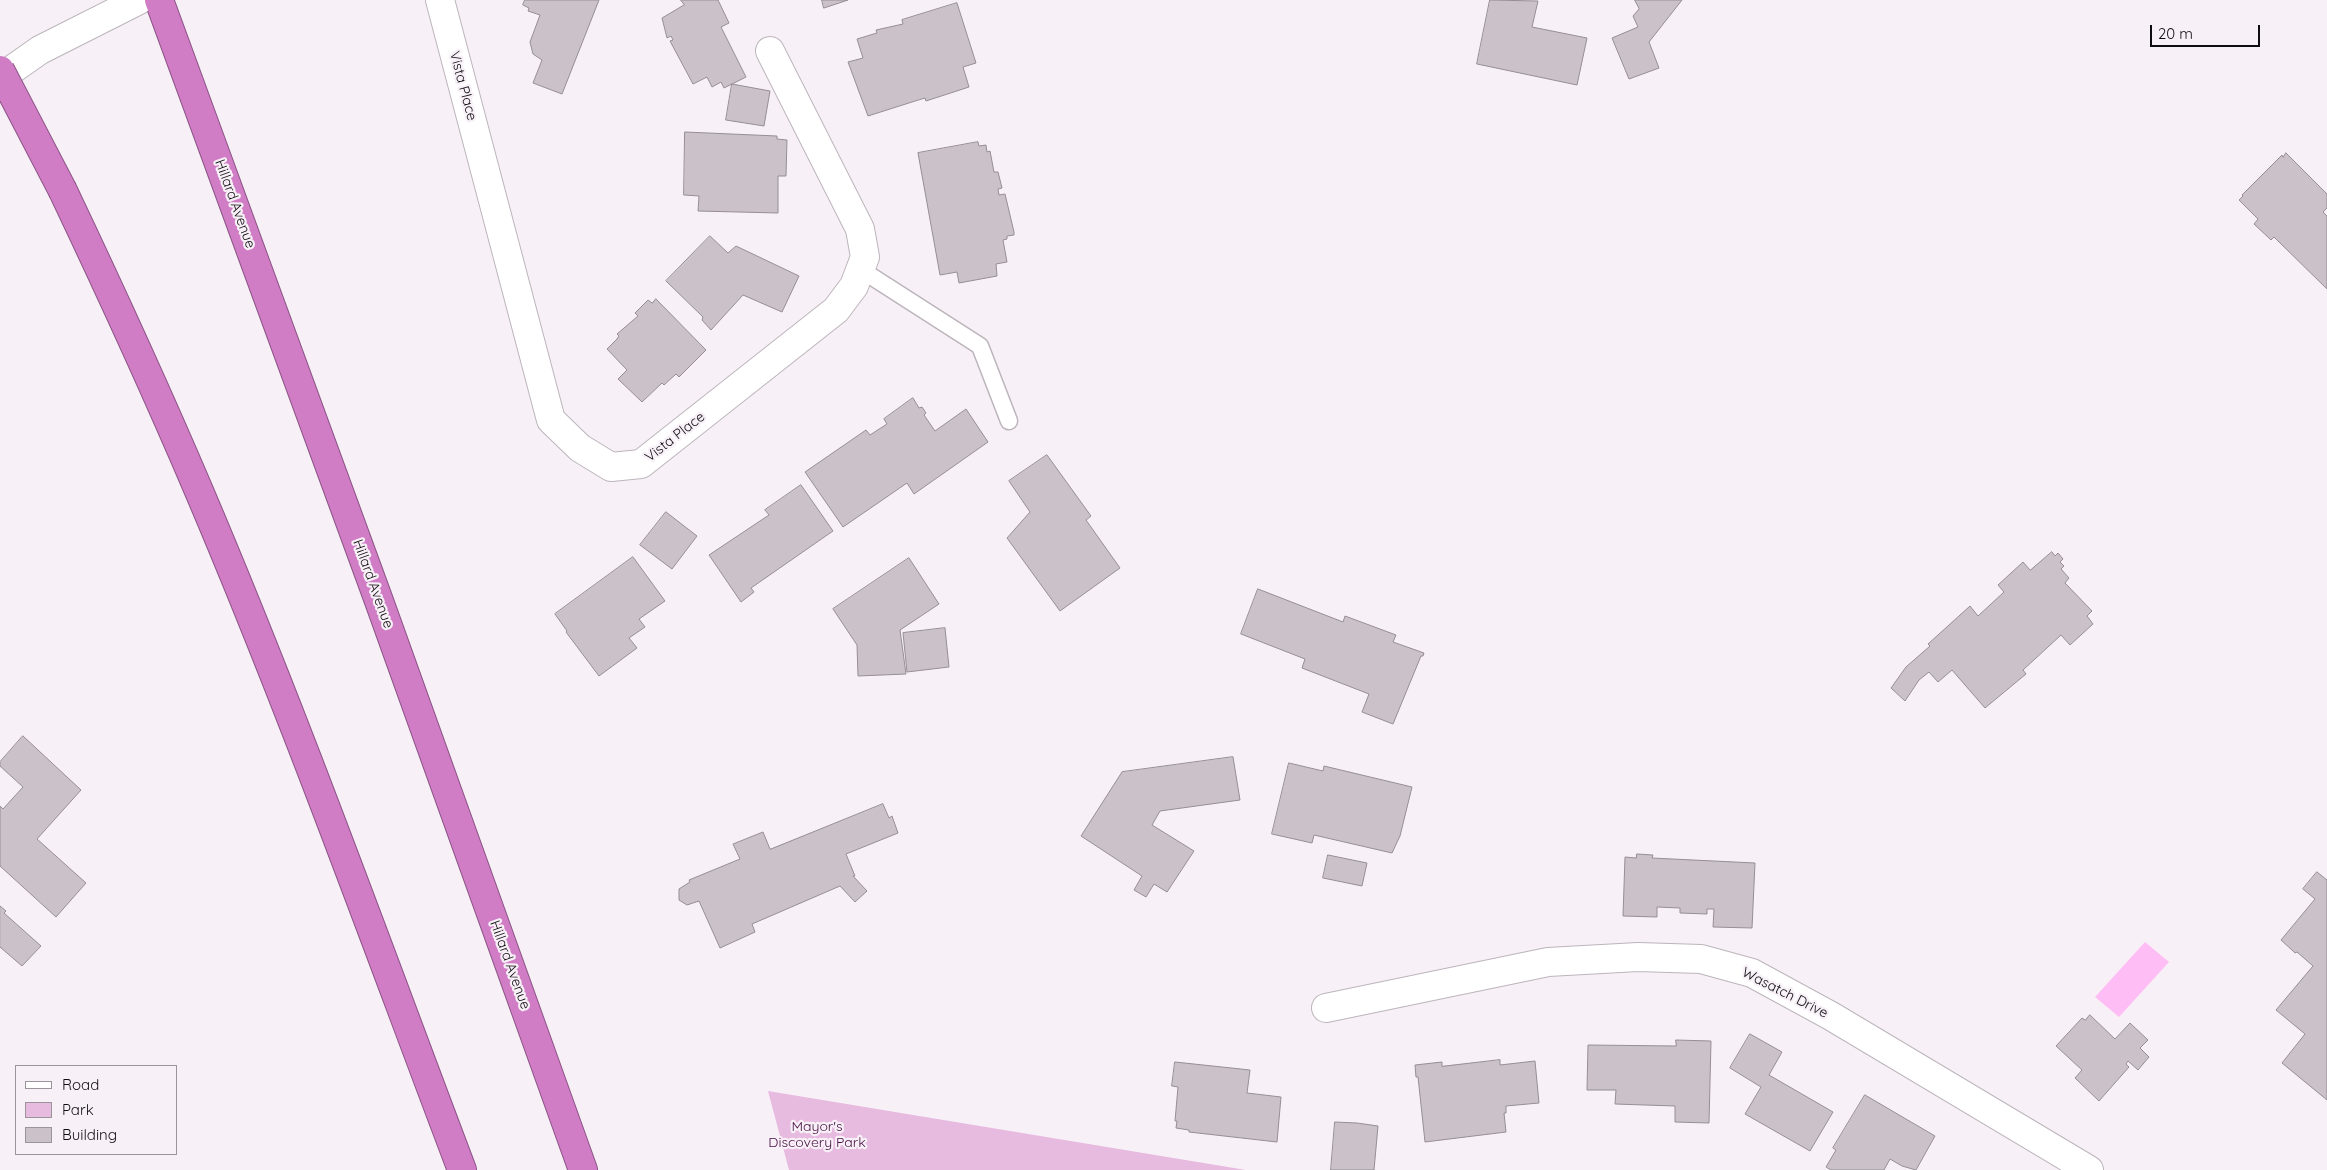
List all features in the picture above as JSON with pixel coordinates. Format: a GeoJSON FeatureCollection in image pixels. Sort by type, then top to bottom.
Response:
{"type":"FeatureCollection","features":[{"type":"Feature","properties":{"kind":"highway","name":"Hillard Avenue"},"geometry":{"type":"LineString","coordinates":[[159,0],[208,130],[583,1170]]}},
{"type":"Feature","properties":{"kind":"highway"},"geometry":{"type":"LineString","coordinates":[[0,70],[63,191],[136,344],[204,503],[293,726],[462,1170]]}},
{"type":"Feature","properties":{"kind":"street"},"geometry":{"type":"LineString","coordinates":[[0,78],[40,50],[139,0]]}},
{"type":"Feature","properties":{"kind":"street","name":"Vista Place"},"geometry":{"type":"LineString","coordinates":[[440,0],[551,420],[580,448],[611,467],[641,464],[836,310],[854,286],[865,257],[860,229],[770,52]]}},
{"type":"Feature","properties":{"kind":"street","name":"Wasatch Drive"},"geometry":{"type":"LineString","coordinates":[[1326,1008],[1548,962],[1638,957],[1702,959],[1752,973],[1831,1016],[2089,1170]]}},
{"type":"Feature","properties":{"kind":"lane"},"geometry":{"type":"LineString","coordinates":[[860,269],[980,346],[1009,420]]}},
{"type":"Feature","properties":{"kind":"green space","name":"Mayor's Discovery Park"},"geometry":{"type":"Polygon","coordinates":[[[768,1091],[1246,1170],[789,1170],[768,1091]]]}},
{"type":"Feature","properties":{"kind":"shaded area"},"geometry":{"type":"Polygon","coordinates":[[[2145,942],[2169,962],[2119,1017],[2095,997],[2145,942]]]}},
{"type":"Feature","properties":{"kind":"building"},"geometry":{"type":"Polygon","coordinates":[[[525,0],[599,0],[562,94],[533,83],[542,60],[533,54],[530,42],[540,15],[528,11],[529,8],[523,5],[525,0]]]}},
{"type":"Feature","properties":{"kind":"building"},"geometry":{"type":"Polygon","coordinates":[[[681,0],[718,0],[729,23],[721,27],[746,77],[724,88],[721,82],[712,87],[707,77],[693,84],[670,41],[673,40],[671,36],[667,38],[662,18],[684,5],[681,0]]]}},
{"type":"Feature","properties":{"kind":"building"},"geometry":{"type":"Polygon","coordinates":[[[822,0],[848,0],[824,8],[822,0]]]}},
{"type":"Feature","properties":{"kind":"building"},"geometry":{"type":"Polygon","coordinates":[[[1490,0],[1538,1],[1532,27],[1587,38],[1577,85],[1477,64],[1490,0]]]}},
{"type":"Feature","properties":{"kind":"building"},"geometry":{"type":"Polygon","coordinates":[[[1635,0],[1682,0],[1649,42],[1659,68],[1629,79],[1612,38],[1638,27],[1633,16],[1639,9],[1635,0]]]}},
{"type":"Feature","properties":{"kind":"building"},"geometry":{"type":"Polygon","coordinates":[[[957,3],[976,63],[963,67],[969,87],[926,101],[925,98],[868,116],[848,62],[863,58],[857,39],[877,33],[876,30],[903,24],[902,20],[957,3]]]}},
{"type":"Feature","properties":{"kind":"building"},"geometry":{"type":"Polygon","coordinates":[[[732,84],[770,91],[764,126],[726,120],[732,84]]]}},
{"type":"Feature","properties":{"kind":"building"},"geometry":{"type":"Polygon","coordinates":[[[685,132],[777,136],[777,139],[787,140],[786,176],[778,176],[778,213],[698,211],[699,196],[684,195],[685,132]]]}},
{"type":"Feature","properties":{"kind":"building"},"geometry":{"type":"Polygon","coordinates":[[[978,142],[979,146],[986,145],[987,152],[990,151],[994,172],[998,172],[1002,188],[998,189],[999,195],[1005,194],[1014,235],[1007,236],[1007,239],[1003,240],[1007,262],[996,264],[997,276],[959,283],[957,272],[940,275],[918,153],[978,142]]]}},
{"type":"Feature","properties":{"kind":"building"},"geometry":{"type":"Polygon","coordinates":[[[2286,153],[2327,194],[2327,208],[2323,212],[2327,216],[2327,289],[2274,237],[2271,240],[2254,224],[2258,219],[2239,200],[2286,153]]]}},
{"type":"Feature","properties":{"kind":"building"},"geometry":{"type":"Polygon","coordinates":[[[710,236],[728,253],[736,246],[799,276],[782,312],[743,295],[711,330],[702,320],[703,317],[666,281],[710,236]]]}},
{"type":"Feature","properties":{"kind":"building"},"geometry":{"type":"Polygon","coordinates":[[[656,299],[706,350],[679,377],[676,374],[664,385],[662,383],[642,402],[618,379],[627,370],[607,349],[619,336],[617,334],[638,316],[635,313],[648,300],[652,303],[656,299]]]}},
{"type":"Feature","properties":{"kind":"building"},"geometry":{"type":"Polygon","coordinates":[[[913,398],[919,408],[922,407],[926,413],[924,415],[935,431],[966,409],[988,442],[914,494],[907,483],[843,527],[805,472],[866,430],[870,435],[887,424],[884,419],[913,398]]]}},
{"type":"Feature","properties":{"kind":"building"},"geometry":{"type":"Polygon","coordinates":[[[1047,455],[1091,516],[1086,520],[1120,568],[1060,611],[1007,538],[1030,512],[1009,481],[1047,455]]]}},
{"type":"Feature","properties":{"kind":"building"},"geometry":{"type":"Polygon","coordinates":[[[801,485],[833,531],[751,588],[754,592],[741,602],[709,555],[769,515],[765,510],[801,485]]]}},
{"type":"Feature","properties":{"kind":"building"},"geometry":{"type":"Polygon","coordinates":[[[666,512],[697,536],[672,569],[640,545],[666,512]]]}},
{"type":"Feature","properties":{"kind":"building"},"geometry":{"type":"Polygon","coordinates":[[[2052,552],[2055,556],[2058,553],[2063,559],[2060,562],[2064,566],[2061,569],[2069,578],[2065,583],[2092,611],[2087,616],[2093,624],[2070,645],[2061,635],[2023,670],[2026,674],[1985,708],[1952,670],[1938,682],[1929,672],[1919,680],[1905,701],[1891,688],[1906,667],[1930,646],[1928,644],[1970,606],[1978,616],[2004,592],[1998,585],[2023,562],[2030,570],[2052,552]]]}},
{"type":"Feature","properties":{"kind":"building"},"geometry":{"type":"Polygon","coordinates":[[[633,557],[665,601],[639,619],[645,627],[629,638],[637,648],[599,676],[555,614],[633,557]]]}},
{"type":"Feature","properties":{"kind":"building"},"geometry":{"type":"Polygon","coordinates":[[[909,558],[939,604],[900,630],[906,674],[858,676],[857,645],[833,609],[909,558]]]}},
{"type":"Feature","properties":{"kind":"building"},"geometry":{"type":"Polygon","coordinates":[[[1258,589],[1343,622],[1345,616],[1396,635],[1393,642],[1424,653],[1421,656],[1393,724],[1362,712],[1369,694],[1302,668],[1305,659],[1241,634],[1258,589]]]}},
{"type":"Feature","properties":{"kind":"building"},"geometry":{"type":"Polygon","coordinates":[[[945,628],[949,667],[907,672],[903,633],[945,628]]]}},
{"type":"Feature","properties":{"kind":"building"},"geometry":{"type":"Polygon","coordinates":[[[23,736],[81,790],[37,839],[86,883],[56,917],[0,866],[0,806],[3,809],[23,787],[0,766],[0,762],[23,736]]]}},
{"type":"Feature","properties":{"kind":"building"},"geometry":{"type":"Polygon","coordinates":[[[1233,757],[1240,800],[1160,811],[1152,825],[1194,851],[1167,892],[1154,884],[1146,897],[1134,890],[1142,876],[1081,836],[1122,772],[1233,757]]]}},
{"type":"Feature","properties":{"kind":"building"},"geometry":{"type":"Polygon","coordinates":[[[1289,763],[1323,771],[1324,766],[1412,787],[1400,836],[1392,853],[1314,835],[1312,843],[1272,834],[1289,763]]]}},
{"type":"Feature","properties":{"kind":"building"},"geometry":{"type":"Polygon","coordinates":[[[883,804],[889,818],[892,816],[898,833],[846,854],[855,876],[853,876],[867,891],[855,902],[840,886],[752,924],[755,932],[720,948],[699,901],[687,905],[679,900],[679,889],[690,882],[689,880],[740,859],[733,844],[763,832],[770,849],[883,804]]]}},
{"type":"Feature","properties":{"kind":"building"},"geometry":{"type":"Polygon","coordinates":[[[1637,854],[1653,855],[1652,858],[1755,863],[1752,928],[1713,927],[1714,909],[1707,909],[1707,914],[1680,913],[1680,908],[1657,907],[1657,917],[1623,916],[1625,857],[1636,858],[1637,854]]]}},
{"type":"Feature","properties":{"kind":"building"},"geometry":{"type":"Polygon","coordinates":[[[1328,855],[1367,863],[1362,886],[1323,878],[1328,855]]]}},
{"type":"Feature","properties":{"kind":"building"},"geometry":{"type":"Polygon","coordinates":[[[2317,872],[2327,880],[2327,1100],[2282,1063],[2305,1034],[2276,1010],[2313,966],[2281,940],[2315,899],[2303,889],[2317,872]]]}},
{"type":"Feature","properties":{"kind":"building"},"geometry":{"type":"Polygon","coordinates":[[[0,906],[6,911],[4,913],[41,946],[22,966],[0,947],[0,906]]]}},
{"type":"Feature","properties":{"kind":"building"},"geometry":{"type":"Polygon","coordinates":[[[2090,1015],[2115,1039],[2130,1023],[2148,1040],[2140,1048],[2149,1057],[2138,1070],[2128,1061],[2126,1064],[2129,1067],[2099,1101],[2075,1078],[2082,1070],[2056,1046],[2082,1018],[2085,1020],[2090,1015]]]}},
{"type":"Feature","properties":{"kind":"building"},"geometry":{"type":"Polygon","coordinates":[[[1750,1034],[1782,1052],[1769,1075],[1833,1112],[1810,1151],[1745,1114],[1761,1087],[1730,1068],[1750,1034]]]}},
{"type":"Feature","properties":{"kind":"building"},"geometry":{"type":"Polygon","coordinates":[[[1676,1040],[1711,1041],[1709,1123],[1675,1122],[1675,1106],[1615,1104],[1616,1090],[1587,1090],[1588,1045],[1676,1046],[1676,1040]]]}},
{"type":"Feature","properties":{"kind":"building"},"geometry":{"type":"Polygon","coordinates":[[[1500,1060],[1500,1065],[1535,1061],[1539,1103],[1506,1106],[1506,1113],[1504,1113],[1506,1132],[1425,1142],[1415,1065],[1442,1062],[1442,1066],[1500,1060]]]}},
{"type":"Feature","properties":{"kind":"building"},"geometry":{"type":"Polygon","coordinates":[[[1175,1062],[1250,1070],[1247,1093],[1281,1097],[1277,1142],[1189,1132],[1189,1130],[1176,1128],[1178,1087],[1172,1086],[1175,1062]]]}},
{"type":"Feature","properties":{"kind":"building"},"geometry":{"type":"Polygon","coordinates":[[[1865,1095],[1935,1136],[1916,1170],[1902,1166],[1890,1159],[1884,1170],[1831,1170],[1826,1167],[1836,1150],[1833,1148],[1865,1095]]]}},
{"type":"Feature","properties":{"kind":"building"},"geometry":{"type":"Polygon","coordinates":[[[1335,1122],[1378,1126],[1374,1170],[1331,1170],[1335,1122]]]}}]}
